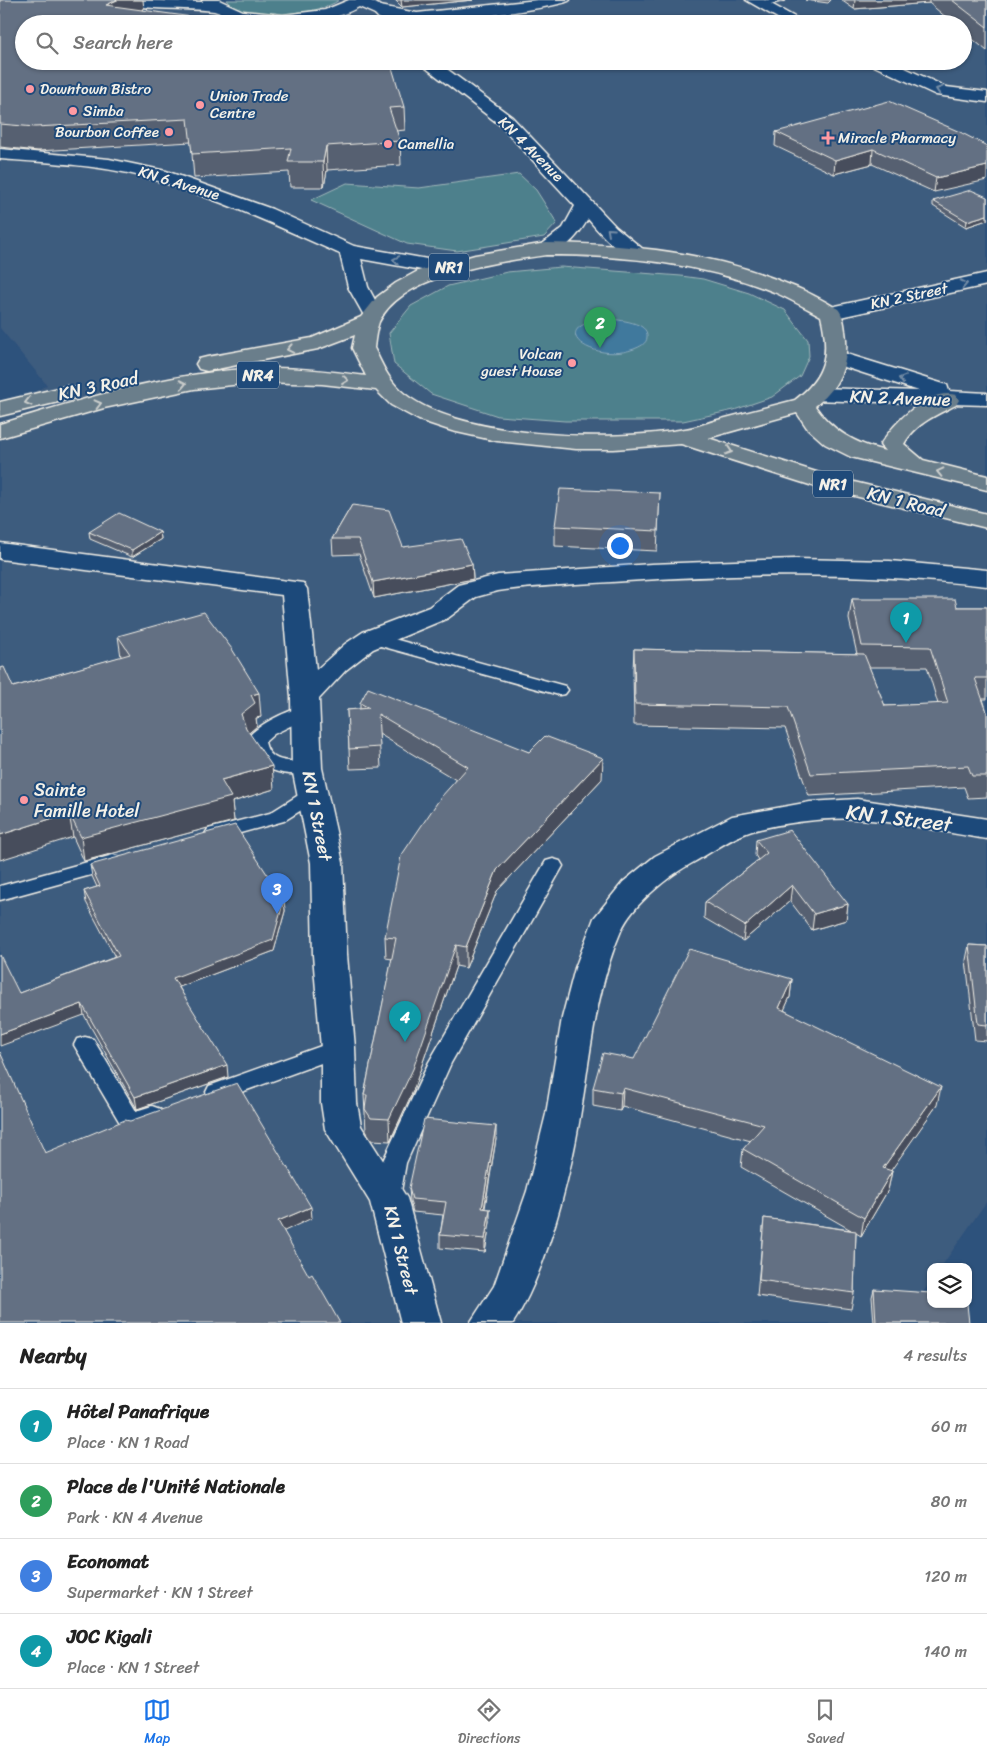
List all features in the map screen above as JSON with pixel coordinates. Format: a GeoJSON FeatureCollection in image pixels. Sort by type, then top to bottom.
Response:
{"type":"FeatureCollection","features":[{"type":"Feature","properties":{"kind":"highway","name":"NR1"},"geometry":{"type":"LineString","coordinates":[[831,313],[776,286],[719,269],[638,254],[584,249],[546,249],[475,260],[444,268],[414,281],[390,297],[371,318],[363,348],[382,384],[399,400],[438,421],[479,431],[540,439],[606,444],[683,437],[810,400],[816,423],[833,439],[860,452],[987,483]]}},
{"type":"Feature","properties":{"kind":"highway"},"geometry":{"type":"LineString","coordinates":[[810,400],[830,376],[837,357],[838,335],[831,313]]}},
{"type":"Feature","properties":{"kind":"highway","name":"KN 3 Road"},"geometry":{"type":"LineString","coordinates":[[0,409],[104,384],[318,343],[371,318]]}},
{"type":"Feature","properties":{"kind":"highway","name":"KN 3 Road"},"geometry":{"type":"LineString","coordinates":[[0,431],[135,394],[202,380],[262,375],[382,384]]}},
{"type":"Feature","properties":{"kind":"highway"},"geometry":{"type":"LineString","coordinates":[[915,466],[892,445],[899,431],[911,418],[948,400]]}},
{"type":"Feature","properties":{"kind":"highway","name":"KN 1 Road"},"geometry":{"type":"LineString","coordinates":[[683,437],[821,481],[987,521]]}},
{"type":"Feature","properties":{"kind":"street"},"geometry":{"type":"LineString","coordinates":[[124,0],[149,4],[212,3],[243,15]]}},
{"type":"Feature","properties":{"kind":"street"},"geometry":{"type":"LineString","coordinates":[[320,15],[360,0],[384,15]]}},
{"type":"Feature","properties":{"kind":"street"},"geometry":{"type":"LineString","coordinates":[[445,15],[528,6],[563,0]]}},
{"type":"Feature","properties":{"kind":"street"},"geometry":{"type":"LineString","coordinates":[[756,2],[782,15]]}},
{"type":"Feature","properties":{"kind":"street"},"geometry":{"type":"LineString","coordinates":[[380,11],[401,15]]}},
{"type":"Feature","properties":{"kind":"street","name":"KN 4 Avenue"},"geometry":{"type":"LineString","coordinates":[[436,70],[506,121],[609,231],[638,254]]}},
{"type":"Feature","properties":{"kind":"street"},"geometry":{"type":"LineString","coordinates":[[896,70],[942,91],[987,97]]}},
{"type":"Feature","properties":{"kind":"street","name":"KN 6 Avenue"},"geometry":{"type":"LineString","coordinates":[[0,154],[108,164],[160,175],[264,213],[349,251],[444,268]]}},
{"type":"Feature","properties":{"kind":"street"},"geometry":{"type":"LineString","coordinates":[[546,249],[563,241],[568,236],[574,229],[585,206]]}},
{"type":"Feature","properties":{"kind":"street"},"geometry":{"type":"LineString","coordinates":[[349,251],[358,287],[371,318]]}},
{"type":"Feature","properties":{"kind":"street","name":"KN 2 Street"},"geometry":{"type":"LineString","coordinates":[[831,313],[987,279]]}},
{"type":"Feature","properties":{"kind":"street","name":"KN 2 Avenue"},"geometry":{"type":"LineString","coordinates":[[837,357],[934,388],[985,399]]}},
{"type":"Feature","properties":{"kind":"street","name":"KN 2 Avenue"},"geometry":{"type":"LineString","coordinates":[[810,400],[985,399]]}},
{"type":"Feature","properties":{"kind":"street","name":"KN 1 Street"},"geometry":{"type":"LineString","coordinates":[[0,551],[294,589],[310,782],[327,863],[330,955],[338,1048],[339,1103],[343,1129],[388,1198],[420,1323]]}},
{"type":"Feature","properties":{"kind":"street"},"geometry":{"type":"LineString","coordinates":[[305,704],[341,661],[372,638],[447,608],[466,592],[532,580],[743,566],[798,565],[924,570],[987,578]]}},
{"type":"Feature","properties":{"kind":"street","name":"KN 1 Street"},"geometry":{"type":"LineString","coordinates":[[490,1323],[511,1293],[546,1191],[564,1114],[579,1018],[592,968],[606,926],[634,890],[666,863],[743,823],[810,812],[857,809],[987,829]]}},
{"type":"Feature","properties":{"kind":"lane"},"geometry":{"type":"LineString","coordinates":[[756,2],[780,0]]}},
{"type":"Feature","properties":{"kind":"lane"},"geometry":{"type":"LineString","coordinates":[[372,638],[559,690]]}},
{"type":"Feature","properties":{"kind":"lane"},"geometry":{"type":"LineString","coordinates":[[193,840],[277,817],[310,782],[274,766],[260,757],[255,740],[305,704]]}},
{"type":"Feature","properties":{"kind":"lane"},"geometry":{"type":"LineString","coordinates":[[0,892],[128,858]]}},
{"type":"Feature","properties":{"kind":"lane"},"geometry":{"type":"LineString","coordinates":[[388,1198],[394,1163],[440,1062],[553,866]]}},
{"type":"Feature","properties":{"kind":"lane"},"geometry":{"type":"LineString","coordinates":[[85,1045],[131,1122],[338,1048]]}},
{"type":"Feature","properties":{"kind":"shaded area"},"geometry":{"type":"Polygon","coordinates":[[[0,0],[987,0],[987,1201],[944,1263],[927,1263],[927,1287],[901,1323],[0,1323],[0,411],[47,385],[0,328],[0,0]]]}},
{"type":"Feature","properties":{"kind":"shaded area"},"geometry":{"type":"Polygon","coordinates":[[[609,319],[626,321],[643,328],[646,332],[646,342],[634,349],[618,353],[603,352],[589,348],[580,342],[576,335],[578,328],[589,323],[609,319]]]}},
{"type":"Feature","properties":{"kind":"green space"},"geometry":{"type":"Polygon","coordinates":[[[227,0],[339,0],[316,10],[282,15],[264,15],[235,8],[227,0]]]}},
{"type":"Feature","properties":{"kind":"green space"},"geometry":{"type":"Polygon","coordinates":[[[519,174],[536,190],[557,223],[544,237],[457,251],[407,244],[311,200],[347,183],[419,188],[519,174]]]}},
{"type":"Feature","properties":{"kind":"green space"},"geometry":{"type":"Polygon","coordinates":[[[561,267],[703,279],[749,293],[785,310],[808,340],[809,356],[800,376],[772,397],[734,410],[683,421],[565,421],[498,416],[431,394],[394,364],[389,333],[411,306],[448,286],[507,272],[561,267]]]}},
{"type":"Feature","properties":{"kind":"building","name":"Union Trade Centre"},"geometry":{"type":"Polygon","coordinates":[[[0,0],[117,0],[106,5],[178,15],[15,15],[15,70],[393,70],[404,107],[389,108],[400,141],[326,146],[323,162],[288,162],[291,148],[192,154],[188,119],[35,127],[0,124],[0,0]]]}},
{"type":"Feature","properties":{"kind":"building"},"geometry":{"type":"Polygon","coordinates":[[[952,0],[987,0],[987,27],[952,0]]]}},
{"type":"Feature","properties":{"kind":"building"},"geometry":{"type":"Polygon","coordinates":[[[889,101],[987,146],[987,166],[936,178],[873,149],[835,160],[776,132],[889,101]]]}},
{"type":"Feature","properties":{"kind":"building"},"geometry":{"type":"Polygon","coordinates":[[[971,190],[987,197],[987,215],[967,221],[933,201],[971,190]]]}},
{"type":"Feature","properties":{"kind":"building"},"geometry":{"type":"Polygon","coordinates":[[[560,489],[660,493],[658,531],[555,526],[560,489]]]}},
{"type":"Feature","properties":{"kind":"building"},"geometry":{"type":"Polygon","coordinates":[[[352,505],[389,510],[403,547],[461,539],[472,564],[373,582],[358,539],[332,539],[352,505]]]}},
{"type":"Feature","properties":{"kind":"building"},"geometry":{"type":"Polygon","coordinates":[[[119,513],[160,532],[132,550],[89,532],[119,513]]]}},
{"type":"Feature","properties":{"kind":"building"},"geometry":{"type":"Polygon","coordinates":[[[852,599],[955,599],[957,607],[987,607],[987,678],[975,678],[987,712],[987,776],[972,776],[968,766],[811,774],[788,707],[635,704],[634,649],[864,654],[885,706],[948,703],[930,647],[862,646],[852,599]]]}},
{"type":"Feature","properties":{"kind":"building"},"geometry":{"type":"Polygon","coordinates":[[[204,612],[232,649],[259,693],[251,695],[255,703],[241,714],[246,728],[272,766],[221,780],[231,797],[81,837],[69,813],[0,835],[0,668],[4,667],[13,687],[130,654],[118,636],[204,612]]]}},
{"type":"Feature","properties":{"kind":"building"},"geometry":{"type":"Polygon","coordinates":[[[368,688],[529,752],[545,736],[603,758],[497,870],[466,947],[456,945],[413,1069],[389,1119],[371,1118],[365,1109],[367,1095],[364,1095],[396,938],[385,937],[401,856],[441,797],[468,767],[378,714],[380,747],[349,749],[347,710],[369,708],[360,703],[368,688]]]}},
{"type":"Feature","properties":{"kind":"building"},"geometry":{"type":"Polygon","coordinates":[[[235,825],[284,900],[273,940],[173,978],[227,1065],[135,1097],[82,1004],[0,1034],[0,955],[19,993],[119,956],[84,891],[100,886],[90,865],[235,825]]]}},
{"type":"Feature","properties":{"kind":"building"},"geometry":{"type":"Polygon","coordinates":[[[790,830],[848,904],[814,914],[792,885],[745,926],[705,902],[767,853],[756,840],[790,830]]]}},
{"type":"Feature","properties":{"kind":"building"},"geometry":{"type":"Polygon","coordinates":[[[969,945],[987,946],[987,1025],[978,1024],[969,945]]]}},
{"type":"Feature","properties":{"kind":"building"},"geometry":{"type":"Polygon","coordinates":[[[689,949],[792,979],[779,1008],[941,1087],[883,1168],[892,1171],[864,1218],[743,1149],[764,1125],[623,1088],[621,1093],[593,1088],[603,1053],[634,1059],[689,949]]]}},
{"type":"Feature","properties":{"kind":"building"},"geometry":{"type":"Polygon","coordinates":[[[0,1052],[45,1153],[125,1120],[130,1121],[237,1083],[311,1207],[278,1221],[309,1276],[312,1274],[340,1323],[0,1323],[0,1052]]]}},
{"type":"Feature","properties":{"kind":"building"},"geometry":{"type":"Polygon","coordinates":[[[424,1119],[496,1126],[482,1208],[490,1209],[485,1239],[440,1235],[446,1202],[412,1199],[409,1188],[424,1119]]]}},
{"type":"Feature","properties":{"kind":"building"},"geometry":{"type":"Polygon","coordinates":[[[764,1218],[856,1231],[854,1293],[759,1280],[764,1218]]]}},
{"type":"Feature","properties":{"kind":"building"},"geometry":{"type":"Polygon","coordinates":[[[874,1289],[927,1293],[927,1308],[967,1308],[969,1323],[876,1323],[874,1289]]]}},
{"type":"Feature","properties":{"kind":"place","name":"Downtown Bistro"},"geometry":{"type":"Point","coordinates":[30,89]}},
{"type":"Feature","properties":{"kind":"place","name":"Union Trade Centre"},"geometry":{"type":"Point","coordinates":[200,105]}},
{"type":"Feature","properties":{"kind":"place","name":"Simba"},"geometry":{"type":"Point","coordinates":[73,111]}},
{"type":"Feature","properties":{"kind":"place","name":"Bourbon Coffee"},"geometry":{"type":"Point","coordinates":[169,132]}},
{"type":"Feature","properties":{"kind":"place","name":"Miracle Pharmacy"},"geometry":{"type":"Point","coordinates":[828,138]}},
{"type":"Feature","properties":{"kind":"place","name":"Camellia"},"geometry":{"type":"Point","coordinates":[388,144]}},
{"type":"Feature","properties":{"kind":"place","name":"Place de l'Unité Nationale"},"geometry":{"type":"Point","coordinates":[600,348]}},
{"type":"Feature","properties":{"kind":"place","name":"Volcan guest House"},"geometry":{"type":"Point","coordinates":[572,363]}},
{"type":"Feature","properties":{"kind":"place","name":"Hôtel Panafrique"},"geometry":{"type":"Point","coordinates":[906,643]}},
{"type":"Feature","properties":{"kind":"place","name":"Sainte Famille Hotel"},"geometry":{"type":"Point","coordinates":[24,800]}},
{"type":"Feature","properties":{"kind":"place","name":"Economat"},"geometry":{"type":"Point","coordinates":[277,914]}},
{"type":"Feature","properties":{"kind":"place","name":"JOC Kigali"},"geometry":{"type":"Point","coordinates":[405,1042]}}]}
